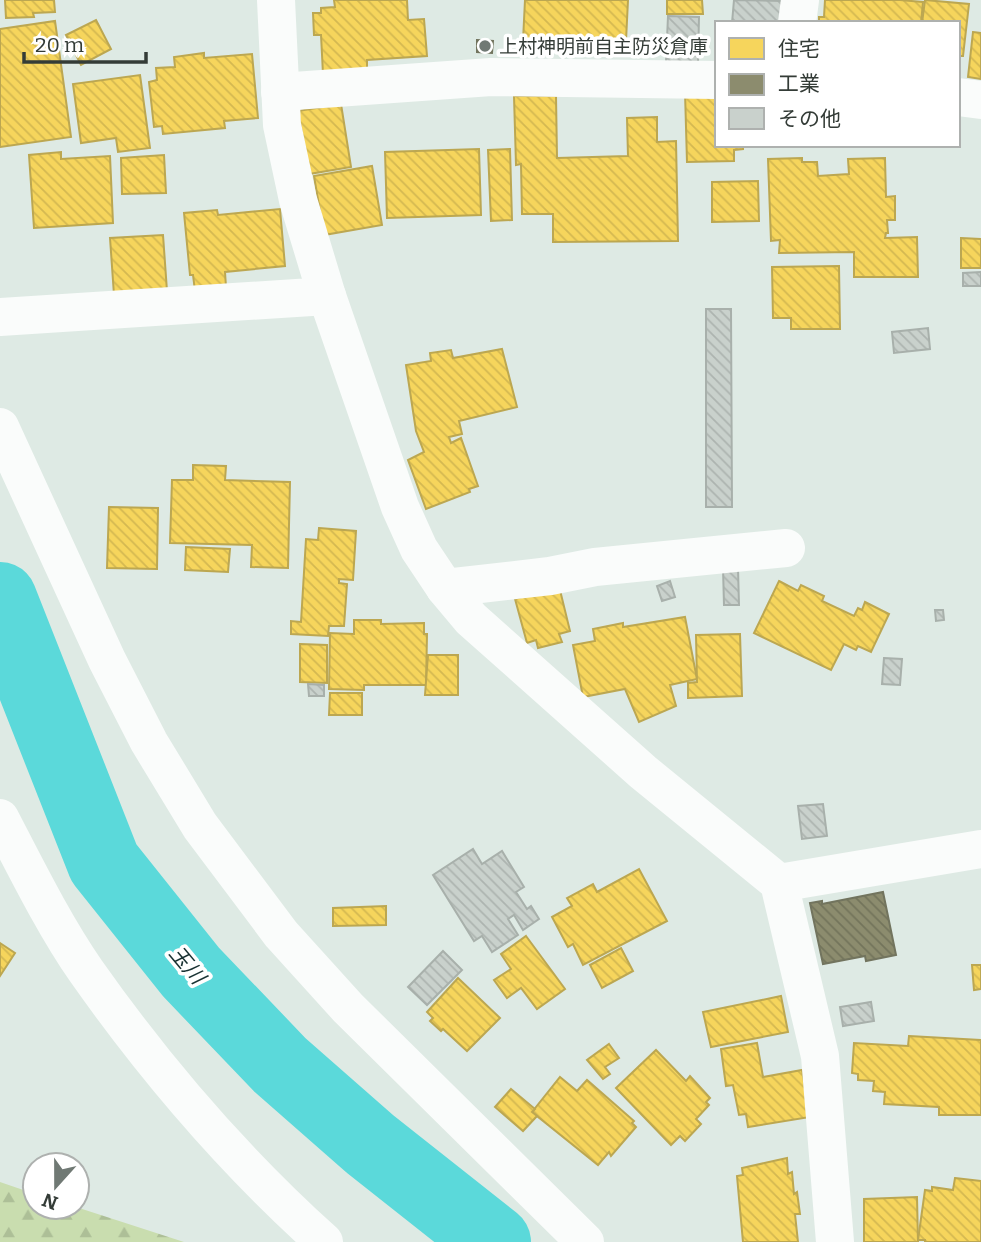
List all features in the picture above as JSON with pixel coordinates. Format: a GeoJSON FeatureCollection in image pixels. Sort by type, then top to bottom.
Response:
{"type":"FeatureCollection","features":[{"type":"Feature","properties":{"kind":"street"},"geometry":{"type":"LineString","coordinates":[[276,0],[282,125],[298,200],[327,296],[418,549],[471,619],[643,772],[779,883],[820,1056],[835,1242]]}},
{"type":"Feature","properties":{"kind":"street"},"geometry":{"type":"LineString","coordinates":[[797,21],[800,0]]}},
{"type":"Feature","properties":{"kind":"street"},"geometry":{"type":"LineString","coordinates":[[280,92],[491,77],[715,80]]}},
{"type":"Feature","properties":{"kind":"street"},"geometry":{"type":"LineString","coordinates":[[960,97],[981,100]]}},
{"type":"Feature","properties":{"kind":"street"},"geometry":{"type":"LineString","coordinates":[[0,317],[327,296]]}},
{"type":"Feature","properties":{"kind":"street"},"geometry":{"type":"LineString","coordinates":[[0,428],[113,672],[149,743],[200,826],[281,934],[348,1008],[585,1242]]}},
{"type":"Feature","properties":{"kind":"street"},"geometry":{"type":"LineString","coordinates":[[445,588],[550,576],[596,567],[786,548]]}},
{"type":"Feature","properties":{"kind":"street"},"geometry":{"type":"LineString","coordinates":[[0,818],[85,970],[167,1077],[278,1200],[324,1242]]}},
{"type":"Feature","properties":{"kind":"street"},"geometry":{"type":"LineString","coordinates":[[779,883],[981,849]]}},
{"type":"Feature","properties":{"kind":"green space"},"geometry":{"type":"Polygon","coordinates":[[[0,1182],[21,1189],[21,1221],[91,1221],[91,1212],[184,1242],[0,1242],[0,1182]]]}},
{"type":"Feature","properties":{"kind":"building: 住宅"},"geometry":{"type":"Polygon","coordinates":[[[5,0],[54,0],[55,12],[33,13],[34,17],[6,18],[5,0]]]}},
{"type":"Feature","properties":{"kind":"building: 住宅"},"geometry":{"type":"Polygon","coordinates":[[[334,0],[407,0],[408,20],[424,19],[427,56],[367,60],[367,72],[323,74],[321,35],[314,35],[313,13],[321,13],[321,8],[335,7],[334,0]]]}},
{"type":"Feature","properties":{"kind":"building: 住宅"},"geometry":{"type":"Polygon","coordinates":[[[525,0],[628,0],[626,41],[616,41],[616,54],[585,53],[586,43],[523,41],[525,0]]]}},
{"type":"Feature","properties":{"kind":"building: 住宅"},"geometry":{"type":"Polygon","coordinates":[[[667,0],[702,0],[703,14],[667,14],[667,0]]]}},
{"type":"Feature","properties":{"kind":"building: 住宅"},"geometry":{"type":"Polygon","coordinates":[[[825,0],[923,2],[921,21],[819,21],[819,17],[824,17],[825,0]]]}},
{"type":"Feature","properties":{"kind":"building: 住宅"},"geometry":{"type":"Polygon","coordinates":[[[925,0],[969,4],[963,56],[960,56],[960,21],[922,21],[925,0]]]}},
{"type":"Feature","properties":{"kind":"building: 住宅"},"geometry":{"type":"Polygon","coordinates":[[[96,20],[111,49],[81,65],[66,35],[96,20]]]}},
{"type":"Feature","properties":{"kind":"building: 住宅"},"geometry":{"type":"Polygon","coordinates":[[[55,21],[71,137],[0,147],[0,29],[55,21]]]}},
{"type":"Feature","properties":{"kind":"building: 住宅"},"geometry":{"type":"Polygon","coordinates":[[[973,32],[981,33],[981,79],[968,77],[973,32]]]}},
{"type":"Feature","properties":{"kind":"building: 住宅"},"geometry":{"type":"Polygon","coordinates":[[[204,53],[204,58],[252,54],[258,118],[224,121],[225,128],[163,134],[162,126],[154,127],[149,82],[157,80],[156,68],[175,67],[174,57],[204,53]]]}},
{"type":"Feature","properties":{"kind":"building: 住宅"},"geometry":{"type":"Polygon","coordinates":[[[140,75],[150,148],[118,152],[116,138],[81,143],[73,84],[140,75]]]}},
{"type":"Feature","properties":{"kind":"building: 住宅"},"geometry":{"type":"Polygon","coordinates":[[[685,92],[715,92],[715,147],[743,149],[734,150],[734,161],[687,162],[685,92]]]}},
{"type":"Feature","properties":{"kind":"building: 住宅"},"geometry":{"type":"Polygon","coordinates":[[[514,96],[556,96],[557,158],[628,156],[627,118],[657,117],[657,142],[676,141],[678,241],[553,242],[553,214],[522,214],[521,164],[516,165],[514,96]]]}},
{"type":"Feature","properties":{"kind":"building: 住宅"},"geometry":{"type":"Polygon","coordinates":[[[341,104],[351,167],[309,174],[298,111],[341,104]]]}},
{"type":"Feature","properties":{"kind":"building: 住宅"},"geometry":{"type":"Polygon","coordinates":[[[479,149],[481,215],[387,218],[385,152],[479,149]]]}},
{"type":"Feature","properties":{"kind":"building: 住宅"},"geometry":{"type":"Polygon","coordinates":[[[510,149],[512,220],[491,221],[488,150],[510,149]]]}},
{"type":"Feature","properties":{"kind":"building: 住宅"},"geometry":{"type":"Polygon","coordinates":[[[61,152],[61,159],[110,156],[113,223],[34,228],[29,155],[61,152]]]}},
{"type":"Feature","properties":{"kind":"building: 住宅"},"geometry":{"type":"Polygon","coordinates":[[[164,155],[166,193],[122,194],[121,158],[164,155]]]}},
{"type":"Feature","properties":{"kind":"building: 住宅"},"geometry":{"type":"Polygon","coordinates":[[[802,158],[802,162],[817,162],[818,176],[849,174],[848,159],[885,158],[886,197],[895,196],[895,220],[887,220],[888,233],[885,238],[917,237],[918,277],[854,277],[854,252],[779,253],[780,240],[771,241],[768,159],[802,158]]]}},
{"type":"Feature","properties":{"kind":"building: 住宅"},"geometry":{"type":"Polygon","coordinates":[[[372,166],[382,225],[324,235],[314,176],[372,166]]]}},
{"type":"Feature","properties":{"kind":"building: 住宅"},"geometry":{"type":"Polygon","coordinates":[[[758,181],[759,221],[712,222],[712,182],[758,181]]]}},
{"type":"Feature","properties":{"kind":"building: 住宅"},"geometry":{"type":"Polygon","coordinates":[[[280,209],[285,266],[225,272],[226,287],[195,291],[193,275],[190,275],[184,213],[217,210],[218,215],[280,209]]]}},
{"type":"Feature","properties":{"kind":"building: 住宅"},"geometry":{"type":"Polygon","coordinates":[[[163,235],[167,291],[114,295],[110,238],[163,235]]]}},
{"type":"Feature","properties":{"kind":"building: 住宅"},"geometry":{"type":"Polygon","coordinates":[[[961,238],[981,239],[981,268],[961,268],[961,238]]]}},
{"type":"Feature","properties":{"kind":"building: 住宅"},"geometry":{"type":"Polygon","coordinates":[[[839,266],[840,329],[791,329],[791,318],[773,318],[772,267],[839,266]]]}},
{"type":"Feature","properties":{"kind":"building: 住宅"},"geometry":{"type":"Polygon","coordinates":[[[502,349],[517,407],[459,421],[462,434],[449,437],[451,443],[461,438],[478,486],[469,489],[470,492],[426,509],[408,460],[424,452],[416,431],[406,365],[431,361],[430,353],[451,350],[453,358],[502,349]]]}},
{"type":"Feature","properties":{"kind":"building: 住宅"},"geometry":{"type":"Polygon","coordinates":[[[193,465],[226,466],[225,480],[290,482],[288,568],[251,567],[252,545],[170,543],[172,480],[193,480],[193,465]]]}},
{"type":"Feature","properties":{"kind":"building: 住宅"},"geometry":{"type":"Polygon","coordinates":[[[109,507],[158,508],[157,569],[107,568],[109,507]]]}},
{"type":"Feature","properties":{"kind":"building: 住宅"},"geometry":{"type":"Polygon","coordinates":[[[319,528],[356,531],[353,580],[339,579],[339,583],[347,584],[344,626],[329,626],[328,636],[291,634],[291,621],[301,622],[306,539],[318,540],[319,528]]]}},
{"type":"Feature","properties":{"kind":"building: 住宅"},"geometry":{"type":"Polygon","coordinates":[[[186,547],[230,549],[228,572],[185,570],[186,547]]]}},
{"type":"Feature","properties":{"kind":"building: 住宅"},"geometry":{"type":"Polygon","coordinates":[[[779,581],[798,591],[801,585],[824,596],[822,601],[854,616],[858,608],[862,610],[865,602],[889,614],[871,652],[858,646],[856,650],[844,644],[831,670],[754,633],[779,581]]]}},
{"type":"Feature","properties":{"kind":"building: 住宅"},"geometry":{"type":"Polygon","coordinates":[[[559,586],[570,631],[559,634],[562,642],[538,648],[536,640],[527,643],[515,599],[559,586]]]}},
{"type":"Feature","properties":{"kind":"building: 住宅"},"geometry":{"type":"Polygon","coordinates":[[[685,617],[697,679],[670,685],[676,706],[639,722],[625,689],[583,697],[573,645],[595,641],[593,629],[685,617]]]}},
{"type":"Feature","properties":{"kind":"building: 住宅"},"geometry":{"type":"Polygon","coordinates":[[[354,620],[381,620],[381,624],[424,623],[424,634],[427,634],[426,685],[364,685],[364,690],[329,689],[330,633],[354,634],[354,620]]]}},
{"type":"Feature","properties":{"kind":"building: 住宅"},"geometry":{"type":"Polygon","coordinates":[[[740,634],[742,696],[688,698],[688,683],[697,682],[696,635],[740,634]]]}},
{"type":"Feature","properties":{"kind":"building: 住宅"},"geometry":{"type":"Polygon","coordinates":[[[300,644],[327,645],[327,683],[300,682],[300,644]]]}},
{"type":"Feature","properties":{"kind":"building: 住宅"},"geometry":{"type":"Polygon","coordinates":[[[428,655],[458,655],[458,695],[425,695],[428,655]]]}},
{"type":"Feature","properties":{"kind":"building: 住宅"},"geometry":{"type":"Polygon","coordinates":[[[330,693],[362,693],[362,715],[329,715],[330,693]]]}},
{"type":"Feature","properties":{"kind":"building: 住宅"},"geometry":{"type":"Polygon","coordinates":[[[639,869],[667,921],[583,965],[573,944],[568,947],[552,917],[572,906],[567,898],[593,884],[597,892],[639,869]]]}},
{"type":"Feature","properties":{"kind":"building: 住宅"},"geometry":{"type":"Polygon","coordinates":[[[386,906],[386,925],[333,926],[333,908],[386,906]]]}},
{"type":"Feature","properties":{"kind":"building: 住宅"},"geometry":{"type":"Polygon","coordinates":[[[526,936],[565,989],[537,1009],[521,988],[507,998],[494,980],[511,969],[501,954],[526,936]]]}},
{"type":"Feature","properties":{"kind":"building: 住宅"},"geometry":{"type":"Polygon","coordinates":[[[0,943],[15,953],[0,976],[0,943]]]}},
{"type":"Feature","properties":{"kind":"building: 住宅"},"geometry":{"type":"Polygon","coordinates":[[[621,948],[633,971],[602,988],[590,965],[621,948]]]}},
{"type":"Feature","properties":{"kind":"building: 住宅"},"geometry":{"type":"Polygon","coordinates":[[[972,965],[981,965],[981,989],[974,990],[972,965]]]}},
{"type":"Feature","properties":{"kind":"building: 住宅"},"geometry":{"type":"Polygon","coordinates":[[[458,978],[500,1018],[467,1051],[430,1021],[433,1018],[427,1012],[458,978]]]}},
{"type":"Feature","properties":{"kind":"building: 住宅"},"geometry":{"type":"Polygon","coordinates":[[[781,996],[788,1032],[711,1047],[703,1012],[781,996]]]}},
{"type":"Feature","properties":{"kind":"building: 住宅"},"geometry":{"type":"Polygon","coordinates":[[[909,1036],[981,1040],[981,1115],[939,1115],[939,1107],[884,1104],[885,1092],[873,1091],[874,1081],[858,1080],[858,1074],[852,1073],[854,1043],[908,1046],[909,1036]]]}},
{"type":"Feature","properties":{"kind":"building: 住宅"},"geometry":{"type":"Polygon","coordinates":[[[757,1043],[763,1077],[802,1070],[810,1117],[748,1127],[746,1114],[739,1115],[733,1085],[726,1086],[721,1049],[757,1043]]]}},
{"type":"Feature","properties":{"kind":"building: 住宅"},"geometry":{"type":"Polygon","coordinates":[[[609,1044],[619,1058],[605,1067],[610,1074],[603,1079],[587,1060],[609,1044]]]}},
{"type":"Feature","properties":{"kind":"building: 住宅"},"geometry":{"type":"Polygon","coordinates":[[[656,1050],[686,1081],[690,1076],[710,1098],[706,1102],[709,1105],[696,1119],[701,1124],[685,1141],[680,1136],[671,1145],[616,1088],[656,1050]]]}},
{"type":"Feature","properties":{"kind":"building: 住宅"},"geometry":{"type":"Polygon","coordinates":[[[560,1077],[577,1091],[587,1080],[634,1121],[632,1123],[636,1127],[611,1156],[609,1152],[598,1165],[532,1112],[560,1077]]]}},
{"type":"Feature","properties":{"kind":"building: 住宅"},"geometry":{"type":"Polygon","coordinates":[[[511,1089],[535,1109],[532,1112],[537,1116],[523,1131],[495,1107],[511,1089]]]}},
{"type":"Feature","properties":{"kind":"building: 住宅"},"geometry":{"type":"Polygon","coordinates":[[[787,1158],[788,1174],[792,1172],[794,1194],[797,1192],[800,1214],[795,1214],[798,1242],[743,1242],[737,1176],[743,1175],[742,1168],[787,1158]]]}},
{"type":"Feature","properties":{"kind":"building: 住宅"},"geometry":{"type":"Polygon","coordinates":[[[955,1178],[981,1181],[981,1242],[918,1240],[925,1190],[932,1191],[932,1187],[953,1190],[955,1178]]]}},
{"type":"Feature","properties":{"kind":"building: 住宅"},"geometry":{"type":"Polygon","coordinates":[[[917,1197],[918,1242],[864,1242],[864,1199],[917,1197]]]}},
{"type":"Feature","properties":{"kind":"building: 工業","name":"上村神明前自主防災倉庫"},"geometry":{"type":"Polygon","coordinates":[[[477,40],[493,41],[492,53],[477,52],[477,40]]]}},
{"type":"Feature","properties":{"kind":"building: 工業"},"geometry":{"type":"Polygon","coordinates":[[[883,892],[896,955],[866,961],[865,956],[823,964],[810,903],[822,901],[822,904],[883,892]]]}},
{"type":"Feature","properties":{"kind":"building: その他"},"geometry":{"type":"Polygon","coordinates":[[[734,0],[783,1],[781,21],[732,21],[734,0]]]}},
{"type":"Feature","properties":{"kind":"building: その他"},"geometry":{"type":"Polygon","coordinates":[[[668,16],[699,17],[698,63],[666,62],[668,16]]]}},
{"type":"Feature","properties":{"kind":"building: その他"},"geometry":{"type":"Polygon","coordinates":[[[981,272],[981,286],[963,286],[963,273],[981,272]]]}},
{"type":"Feature","properties":{"kind":"building: その他"},"geometry":{"type":"Polygon","coordinates":[[[706,309],[731,309],[732,507],[706,507],[706,309]]]}},
{"type":"Feature","properties":{"kind":"building: その他"},"geometry":{"type":"Polygon","coordinates":[[[928,328],[930,349],[894,353],[892,332],[928,328]]]}},
{"type":"Feature","properties":{"kind":"building: その他"},"geometry":{"type":"Polygon","coordinates":[[[723,568],[738,568],[739,605],[724,605],[723,568]]]}},
{"type":"Feature","properties":{"kind":"building: その他"},"geometry":{"type":"Polygon","coordinates":[[[670,581],[675,597],[662,601],[657,586],[670,581]]]}},
{"type":"Feature","properties":{"kind":"building: その他"},"geometry":{"type":"Polygon","coordinates":[[[935,610],[943,610],[944,620],[936,621],[935,610]]]}},
{"type":"Feature","properties":{"kind":"building: その他"},"geometry":{"type":"Polygon","coordinates":[[[884,658],[902,659],[900,685],[882,684],[884,658]]]}},
{"type":"Feature","properties":{"kind":"building: その他"},"geometry":{"type":"Polygon","coordinates":[[[308,684],[324,685],[324,696],[309,696],[308,684]]]}},
{"type":"Feature","properties":{"kind":"building: その他"},"geometry":{"type":"Polygon","coordinates":[[[823,804],[827,836],[802,839],[798,806],[823,804]]]}},
{"type":"Feature","properties":{"kind":"building: その他"},"geometry":{"type":"Polygon","coordinates":[[[473,849],[482,864],[502,851],[524,887],[516,892],[527,909],[531,906],[539,919],[523,930],[514,915],[508,919],[518,935],[492,952],[482,936],[474,941],[433,875],[473,849]]]}},
{"type":"Feature","properties":{"kind":"building: その他"},"geometry":{"type":"Polygon","coordinates":[[[443,951],[462,970],[427,1005],[408,987],[443,951]]]}},
{"type":"Feature","properties":{"kind":"building: その他"},"geometry":{"type":"Polygon","coordinates":[[[871,1002],[874,1021],[843,1026],[840,1007],[871,1002]]]}},
{"type":"Feature","properties":{"kind":"waterway","name":"玉川"},"geometry":{"type":"LineString","coordinates":[[0,599],[104,863],[191,972],[280,1065],[370,1144],[494,1242]]}},
{"type":"Feature","properties":{"kind":"place","name":"上村神明前自主防災倉庫"},"geometry":{"type":"Point","coordinates":[485,46]}}]}
